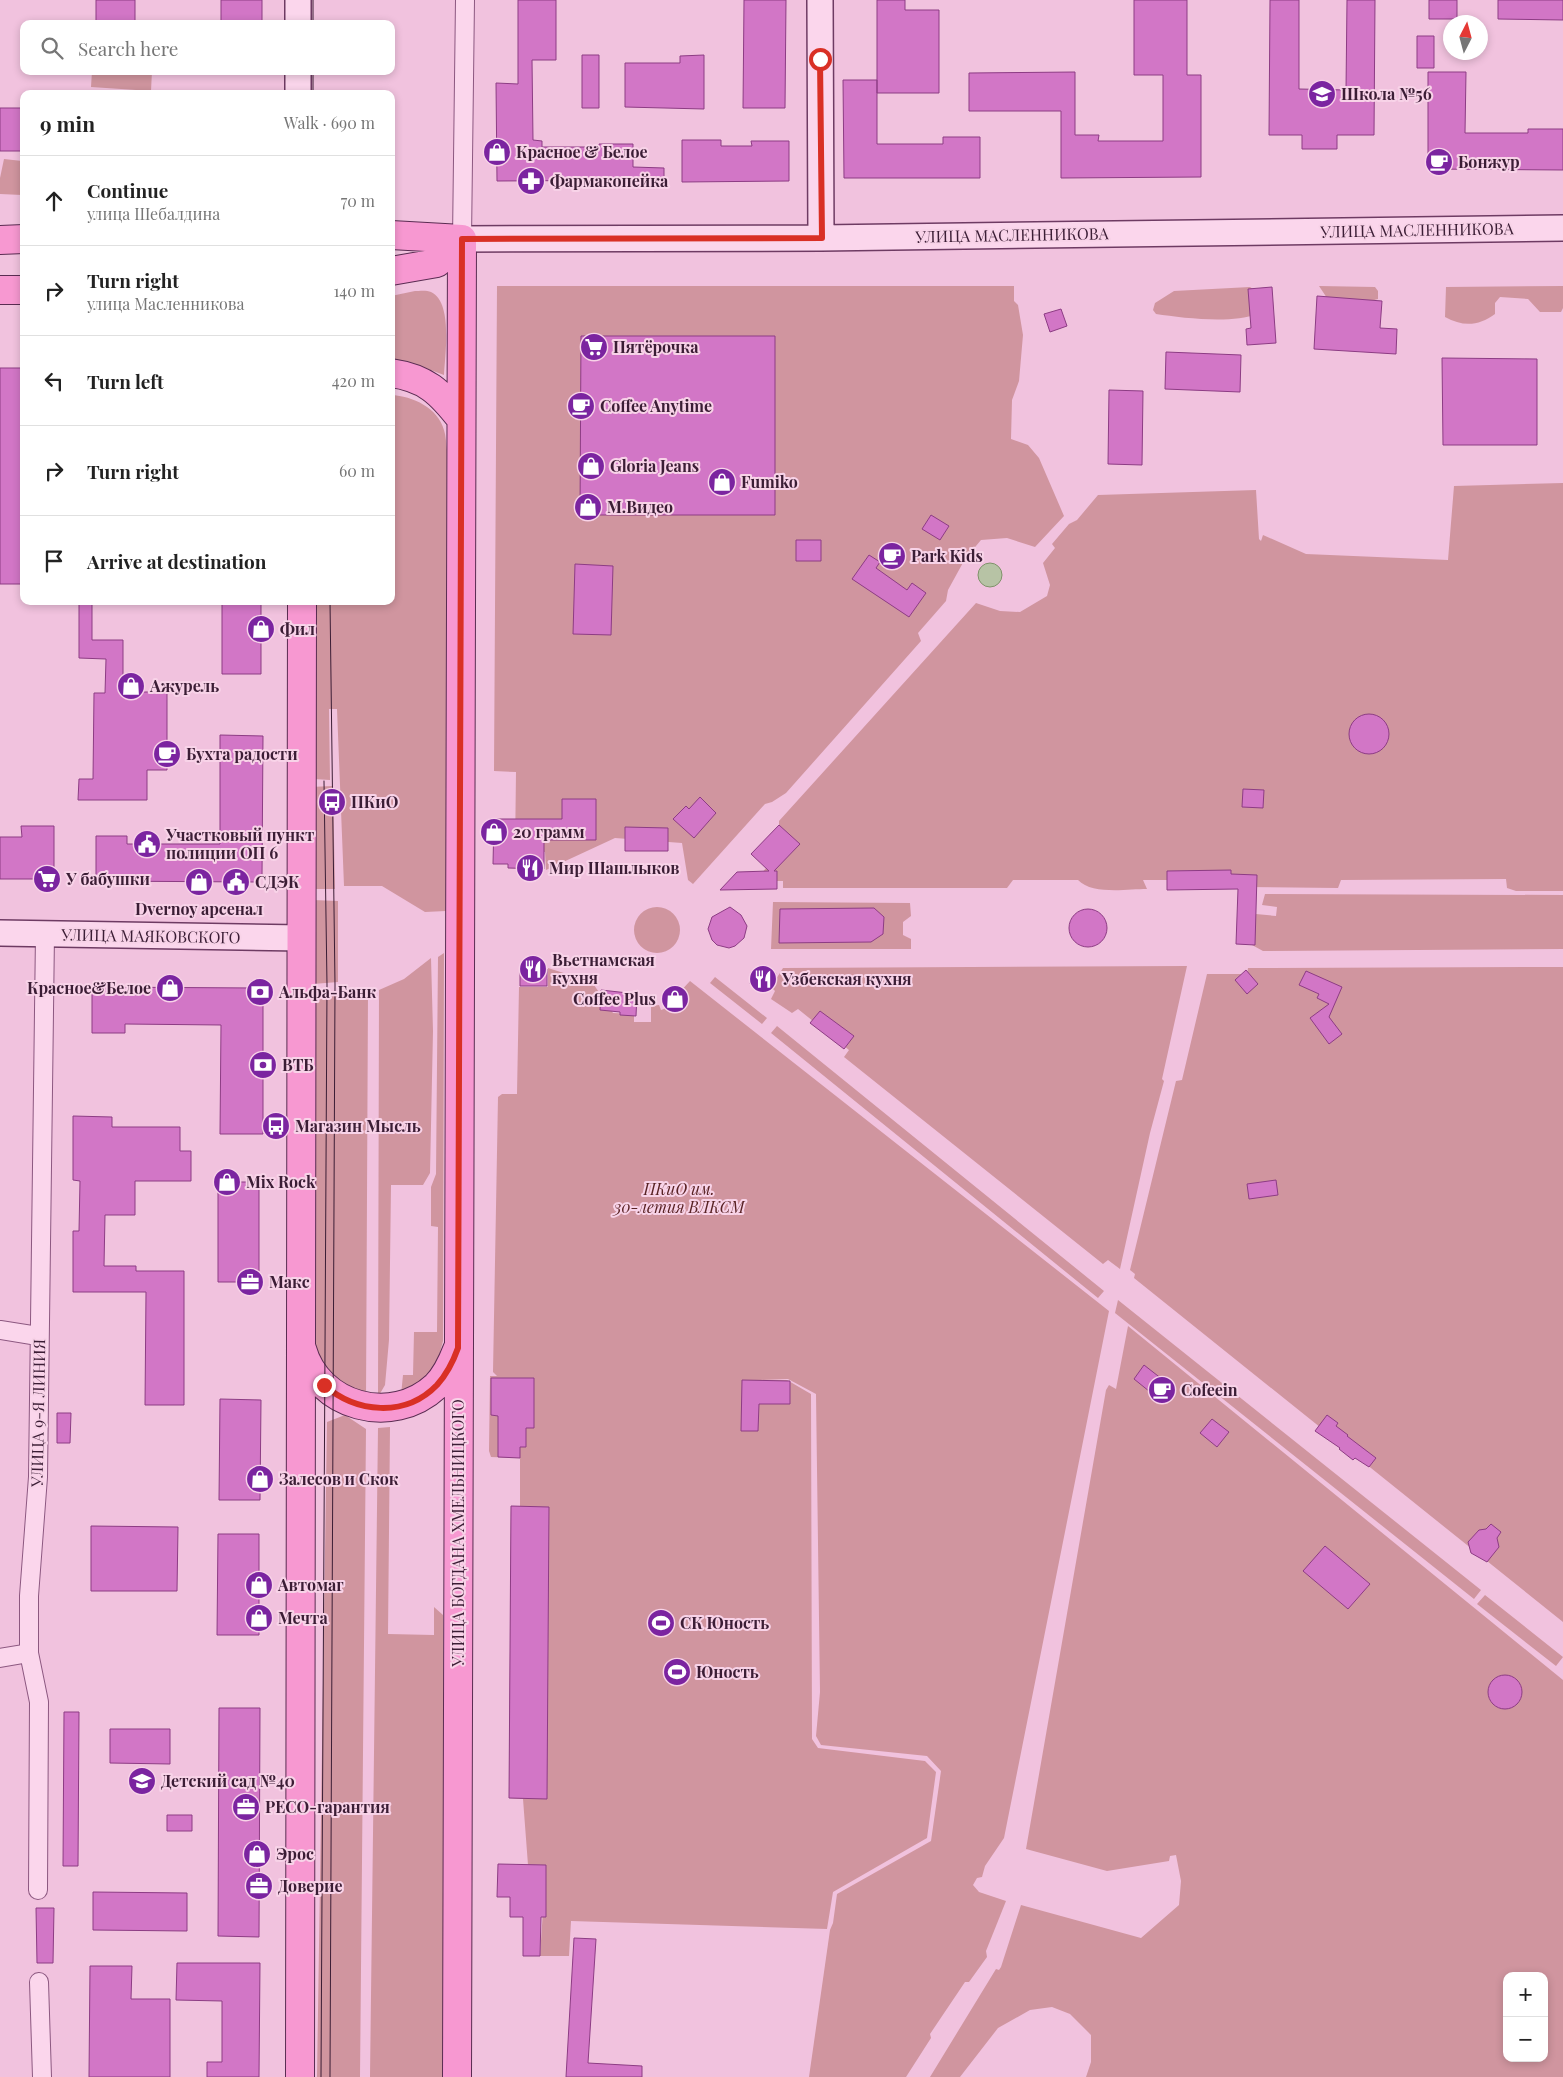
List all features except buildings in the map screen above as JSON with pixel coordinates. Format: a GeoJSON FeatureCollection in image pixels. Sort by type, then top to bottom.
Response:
{"type":"FeatureCollection","features":[{"type":"Feature","properties":{"kind":"main road"},"geometry":{"type":"LineString","coordinates":[[298,0],[298,20]]}},
{"type":"Feature","properties":{"kind":"main road"},"geometry":{"type":"LineString","coordinates":[[820,0],[822,238]]}},
{"type":"Feature","properties":{"kind":"main road"},"geometry":{"type":"LineString","coordinates":[[298,75],[298,90]]}},
{"type":"Feature","properties":{"kind":"main road","name":"УЛИЦА МАСЛЕННИКОВА"},"geometry":{"type":"LineString","coordinates":[[395,235],[462,239],[822,238],[1563,228]]}},
{"type":"Feature","properties":{"kind":"main road"},"geometry":{"type":"LineString","coordinates":[[395,270],[437,263],[462,239]]}},
{"type":"Feature","properties":{"kind":"main road","name":"УЛИЦА БОГДАНА ХМЕЛЬНИЦКОГО"},"geometry":{"type":"LineString","coordinates":[[457,2077],[462,239]]}},
{"type":"Feature","properties":{"kind":"main road"},"geometry":{"type":"LineString","coordinates":[[0,240],[20,240]]}},
{"type":"Feature","properties":{"kind":"main road"},"geometry":{"type":"LineString","coordinates":[[0,290],[20,290]]}},
{"type":"Feature","properties":{"kind":"main road"},"geometry":{"type":"LineString","coordinates":[[395,374],[426,383],[443,396],[461,419]]}},
{"type":"Feature","properties":{"kind":"main road"},"geometry":{"type":"LineString","coordinates":[[300,2077],[302,605]]}},
{"type":"Feature","properties":{"kind":"main road","name":"УЛИЦА МАЯКОВСКОГО"},"geometry":{"type":"LineString","coordinates":[[0,934],[302,938]]}},
{"type":"Feature","properties":{"kind":"main road"},"geometry":{"type":"LineString","coordinates":[[300,1340],[312,1372],[324,1385],[346,1401],[375,1408],[398,1406],[419,1399],[436,1386],[450,1368],[458,1348]]}},
{"type":"Feature","properties":{"kind":"street","name":"УЛИЦА БОГДАНА ХМЕЛЬНИЦКОГО"},"geometry":{"type":"LineString","coordinates":[[462,239],[465,0]]}},
{"type":"Feature","properties":{"kind":"street","name":"УЛИЦА 9-Я ЛИНИЯ"},"geometry":{"type":"LineString","coordinates":[[38,1890],[39,1702],[30,1653],[29,1596],[38,1477],[38,1336],[45,934]]}},
{"type":"Feature","properties":{"kind":"street"},"geometry":{"type":"LineString","coordinates":[[0,1330],[38,1336]]}},
{"type":"Feature","properties":{"kind":"street"},"geometry":{"type":"LineString","coordinates":[[0,1658],[30,1653]]}},
{"type":"Feature","properties":{"kind":"street"},"geometry":{"type":"LineString","coordinates":[[39,1982],[42,2077]]}},
{"type":"Feature","properties":{"kind":"green space"},"geometry":{"type":"Polygon","coordinates":[[[92,75],[152,75],[151,90],[91,87],[92,75]]]}},
{"type":"Feature","properties":{"kind":"green space"},"geometry":{"type":"Polygon","coordinates":[[[4,159],[20,161],[20,195],[0,194],[0,178],[4,159]]]}},
{"type":"Feature","properties":{"kind":"green space"},"geometry":{"type":"Polygon","coordinates":[[[497,286],[1014,286],[1014,301],[1018,305],[1023,335],[1019,381],[1012,400],[1011,439],[1028,445],[1039,458],[1064,516],[1035,547],[1007,538],[981,540],[965,559],[948,590],[946,601],[918,633],[921,641],[786,793],[765,804],[693,884],[688,880],[682,843],[615,838],[546,870],[545,852],[515,851],[516,772],[494,771],[497,286]]]}},
{"type":"Feature","properties":{"kind":"green space"},"geometry":{"type":"Polygon","coordinates":[[[1319,286],[1375,287],[1378,291],[1378,299],[1367,302],[1329,301],[1319,286]]]}},
{"type":"Feature","properties":{"kind":"green space"},"geometry":{"type":"Polygon","coordinates":[[[1563,286],[1563,308],[1561,312],[1540,312],[1528,299],[1500,297],[1495,303],[1495,314],[1483,321],[1465,324],[1445,317],[1446,287],[1563,286]]]}},
{"type":"Feature","properties":{"kind":"green space"},"geometry":{"type":"Polygon","coordinates":[[[1250,287],[1256,291],[1257,314],[1247,317],[1234,319],[1193,318],[1156,314],[1153,310],[1155,303],[1174,291],[1250,287]]]}},
{"type":"Feature","properties":{"kind":"green space"},"geometry":{"type":"Polygon","coordinates":[[[425,291],[431,292],[438,298],[445,317],[446,329],[444,375],[417,365],[395,361],[395,295],[425,291]]]}},
{"type":"Feature","properties":{"kind":"green space"},"geometry":{"type":"Polygon","coordinates":[[[395,396],[408,398],[423,405],[436,415],[445,432],[447,450],[446,911],[425,912],[382,886],[344,886],[337,709],[329,709],[330,780],[314,779],[315,605],[395,605],[395,396]]]}},
{"type":"Feature","properties":{"kind":"green space"},"geometry":{"type":"Polygon","coordinates":[[[1563,483],[1563,891],[1516,891],[1507,888],[1506,879],[1341,880],[1338,888],[1244,887],[1241,880],[1143,880],[1147,889],[1120,890],[1092,888],[1078,880],[1013,880],[1007,888],[783,888],[783,881],[755,881],[792,838],[779,825],[779,821],[976,603],[1000,611],[1020,612],[1047,596],[1050,585],[1043,563],[1055,548],[1052,544],[1069,524],[1077,520],[1098,495],[1256,490],[1259,539],[1261,541],[1263,535],[1306,554],[1448,560],[1454,486],[1563,483]]]}},
{"type":"Feature","properties":{"kind":"green space"},"geometry":{"type":"Polygon","coordinates":[[[333,786],[335,889],[312,889],[310,787],[333,786]]]}},
{"type":"Feature","properties":{"kind":"green space"},"geometry":{"type":"Polygon","coordinates":[[[1265,894],[1563,895],[1563,949],[1263,951],[1252,945],[1249,933],[1250,925],[1256,914],[1276,916],[1277,907],[1262,905],[1265,894]]]}},
{"type":"Feature","properties":{"kind":"green space"},"geometry":{"type":"Polygon","coordinates":[[[312,900],[338,901],[338,982],[313,984],[312,900]]]}},
{"type":"Feature","properties":{"kind":"green space"},"geometry":{"type":"Polygon","coordinates":[[[773,902],[910,903],[911,916],[903,922],[903,935],[911,939],[911,949],[771,949],[773,902]]]}},
{"type":"Feature","properties":{"kind":"green space"},"geometry":{"type":"Polygon","coordinates":[[[657,907],[670,911],[676,917],[680,930],[676,943],[670,949],[657,953],[644,949],[638,943],[634,930],[638,917],[644,911],[657,907]]]}},
{"type":"Feature","properties":{"kind":"green space"},"geometry":{"type":"Polygon","coordinates":[[[444,953],[443,1341],[439,1356],[428,1379],[401,1395],[403,1375],[413,1375],[414,1332],[437,1332],[438,1227],[431,1226],[431,1187],[436,1174],[438,957],[444,953]]]}},
{"type":"Feature","properties":{"kind":"green space"},"geometry":{"type":"Polygon","coordinates":[[[431,958],[433,1031],[430,1173],[423,1185],[391,1185],[389,1340],[385,1385],[378,1397],[379,990],[404,979],[431,958]]]}},
{"type":"Feature","properties":{"kind":"green space"},"geometry":{"type":"Polygon","coordinates":[[[1187,966],[1162,1079],[1164,1081],[1150,1133],[1120,1269],[1108,1260],[1103,1264],[844,1057],[849,1050],[798,1009],[792,1013],[771,999],[775,991],[771,987],[783,968],[1187,966]]]}},
{"type":"Feature","properties":{"kind":"green space"},"geometry":{"type":"Polygon","coordinates":[[[1563,967],[1563,1622],[1134,1278],[1135,1274],[1130,1270],[1176,1081],[1182,1080],[1207,974],[1247,974],[1248,968],[1563,967]]]}},
{"type":"Feature","properties":{"kind":"green space","name":"ПКиО им. 30-летия ВЛКСМ"},"geometry":{"type":"Polygon","coordinates":[[[548,968],[592,982],[613,1013],[634,1014],[634,1022],[651,1022],[651,1006],[659,1005],[661,1010],[664,1009],[690,981],[1109,1311],[1004,1838],[985,1866],[982,1877],[977,1878],[973,1885],[979,1892],[1006,1901],[986,1951],[987,1957],[969,1982],[965,1982],[930,2034],[931,2038],[906,2077],[809,2077],[837,1894],[931,1841],[941,1771],[927,1756],[821,1745],[816,1736],[820,1692],[816,1394],[788,1379],[760,1379],[787,1380],[811,1394],[812,1739],[818,1748],[925,1761],[936,1772],[927,1838],[833,1892],[827,1929],[571,1921],[569,1956],[540,1956],[546,1865],[528,1865],[523,1799],[509,1798],[511,1506],[520,1506],[520,1458],[491,1457],[489,1451],[490,1376],[497,1376],[493,1372],[498,1097],[502,1094],[517,1094],[519,987],[547,987],[548,968]]]}},
{"type":"Feature","properties":{"kind":"green space"},"geometry":{"type":"Polygon","coordinates":[[[715,977],[767,1018],[762,1024],[710,983],[715,977]]]}},
{"type":"Feature","properties":{"kind":"green space"},"geometry":{"type":"Polygon","coordinates":[[[368,993],[366,1400],[316,1362],[312,995],[368,993]]]}},
{"type":"Feature","properties":{"kind":"green space"},"geometry":{"type":"Polygon","coordinates":[[[777,1026],[1104,1291],[1098,1298],[771,1033],[777,1026]]]}},
{"type":"Feature","properties":{"kind":"green space"},"geometry":{"type":"Polygon","coordinates":[[[1118,1300],[1481,1590],[1474,1599],[1115,1313],[1118,1300]]]}},
{"type":"Feature","properties":{"kind":"green space"},"geometry":{"type":"Polygon","coordinates":[[[1128,1326],[1563,1680],[1563,2077],[1086,2077],[1091,2062],[1091,2035],[1070,2014],[1052,2007],[1030,2010],[998,2028],[960,2077],[930,2077],[996,1969],[999,1970],[1001,1967],[1021,1905],[1141,1938],[1179,1905],[1181,1881],[1176,1855],[1170,1856],[1169,1861],[1107,1871],[1026,1849],[1106,1390],[1109,1385],[1116,1389],[1128,1326]]]}},
{"type":"Feature","properties":{"kind":"green space"},"geometry":{"type":"Polygon","coordinates":[[[345,1415],[366,1429],[360,2077],[317,2077],[327,1422],[345,1415]]]}},
{"type":"Feature","properties":{"kind":"green space"},"geometry":{"type":"Polygon","coordinates":[[[390,1427],[388,1634],[434,1635],[434,1607],[443,1615],[443,2077],[370,2077],[378,1428],[390,1427]]]}},
{"type":"Feature","properties":{"kind":"green space"},"geometry":{"type":"Polygon","coordinates":[[[1485,1595],[1563,1657],[1556,1666],[1477,1604],[1485,1595]]]}},
{"type":"Feature","properties":{"kind":"shaded area"},"geometry":{"type":"Polygon","coordinates":[[[990,563],[998,567],[1002,575],[998,583],[990,587],[982,583],[978,575],[982,567],[990,563]]]}},
{"type":"Feature","properties":{"kind":"tram line"},"geometry":{"type":"LineString","coordinates":[[313,0],[313,20]]}},
{"type":"Feature","properties":{"kind":"tram line"},"geometry":{"type":"LineString","coordinates":[[313,75],[313,90]]}},
{"type":"Feature","properties":{"kind":"tram line"},"geometry":{"type":"LineString","coordinates":[[330,605],[335,985],[330,2077]]}},
{"type":"Feature","properties":{"kind":"tram line"},"geometry":{"type":"LineString","coordinates":[[321,2077],[327,985],[324,781]]}},
{"type":"Feature","properties":{"kind":"place","name":"Школа №56"},"geometry":{"type":"Point","coordinates":[1322,94]}},
{"type":"Feature","properties":{"kind":"place","name":"Красное & Белое"},"geometry":{"type":"Point","coordinates":[497,152]}},
{"type":"Feature","properties":{"kind":"place","name":"Бонжур"},"geometry":{"type":"Point","coordinates":[1439,162]}},
{"type":"Feature","properties":{"kind":"place","name":"Фармакопейка"},"geometry":{"type":"Point","coordinates":[531,181]}},
{"type":"Feature","properties":{"kind":"place","name":"Пятёрочка"},"geometry":{"type":"Point","coordinates":[594,347]}},
{"type":"Feature","properties":{"kind":"place","name":"Coffee Anytime"},"geometry":{"type":"Point","coordinates":[581,406]}},
{"type":"Feature","properties":{"kind":"place","name":"Gloria Jeans"},"geometry":{"type":"Point","coordinates":[591,466]}},
{"type":"Feature","properties":{"kind":"place","name":"Fumiko"},"geometry":{"type":"Point","coordinates":[722,482]}},
{"type":"Feature","properties":{"kind":"place","name":"М.Видео"},"geometry":{"type":"Point","coordinates":[588,507]}},
{"type":"Feature","properties":{"kind":"place","name":"Park Kids"},"geometry":{"type":"Point","coordinates":[892,556]}},
{"type":"Feature","properties":{"kind":"place","name":"Фил"},"geometry":{"type":"Point","coordinates":[261,629]}},
{"type":"Feature","properties":{"kind":"place","name":"Ажурель"},"geometry":{"type":"Point","coordinates":[131,686]}},
{"type":"Feature","properties":{"kind":"place","name":"Бухта радости"},"geometry":{"type":"Point","coordinates":[167,754]}},
{"type":"Feature","properties":{"kind":"place","name":"ПКиО"},"geometry":{"type":"Point","coordinates":[332,802]}},
{"type":"Feature","properties":{"kind":"place","name":"20 грамм"},"geometry":{"type":"Point","coordinates":[494,832]}},
{"type":"Feature","properties":{"kind":"place","name":"Участковый пункт полиции ОП 6"},"geometry":{"type":"Point","coordinates":[147,844]}},
{"type":"Feature","properties":{"kind":"place","name":"Мир Шашлыков"},"geometry":{"type":"Point","coordinates":[530,868]}},
{"type":"Feature","properties":{"kind":"place","name":"У бабушки"},"geometry":{"type":"Point","coordinates":[47,879]}},
{"type":"Feature","properties":{"kind":"place","name":"Dvernoy арсенал"},"geometry":{"type":"Point","coordinates":[199,882]}},
{"type":"Feature","properties":{"kind":"place","name":"СДЭК"},"geometry":{"type":"Point","coordinates":[236,882]}},
{"type":"Feature","properties":{"kind":"place","name":"Вьетнамская кухня"},"geometry":{"type":"Point","coordinates":[533,969]}},
{"type":"Feature","properties":{"kind":"place","name":"Узбекская кухня"},"geometry":{"type":"Point","coordinates":[763,979]}},
{"type":"Feature","properties":{"kind":"place","name":"Красное&Белое"},"geometry":{"type":"Point","coordinates":[170,988]}},
{"type":"Feature","properties":{"kind":"place","name":"Альфа-Банк"},"geometry":{"type":"Point","coordinates":[260,992]}},
{"type":"Feature","properties":{"kind":"place","name":"Coffee Plus"},"geometry":{"type":"Point","coordinates":[675,999]}},
{"type":"Feature","properties":{"kind":"place","name":"ВТБ"},"geometry":{"type":"Point","coordinates":[263,1065]}},
{"type":"Feature","properties":{"kind":"place","name":"Магазин Мысль"},"geometry":{"type":"Point","coordinates":[276,1126]}},
{"type":"Feature","properties":{"kind":"place","name":"Mix Rock"},"geometry":{"type":"Point","coordinates":[227,1182]}},
{"type":"Feature","properties":{"kind":"place","name":"Макс"},"geometry":{"type":"Point","coordinates":[250,1282]}},
{"type":"Feature","properties":{"kind":"place","name":"Cofeein"},"geometry":{"type":"Point","coordinates":[1162,1390]}},
{"type":"Feature","properties":{"kind":"place","name":"Залесов и Скок"},"geometry":{"type":"Point","coordinates":[260,1479]}},
{"type":"Feature","properties":{"kind":"place","name":"Автомаг"},"geometry":{"type":"Point","coordinates":[259,1585]}},
{"type":"Feature","properties":{"kind":"place","name":"Мечта"},"geometry":{"type":"Point","coordinates":[259,1618]}},
{"type":"Feature","properties":{"kind":"place","name":"СК Юность"},"geometry":{"type":"Point","coordinates":[661,1623]}},
{"type":"Feature","properties":{"kind":"place","name":"Юность"},"geometry":{"type":"Point","coordinates":[677,1672]}},
{"type":"Feature","properties":{"kind":"place","name":"Детский сад №40"},"geometry":{"type":"Point","coordinates":[142,1781]}},
{"type":"Feature","properties":{"kind":"place","name":"РЕСО-гарантия"},"geometry":{"type":"Point","coordinates":[246,1807]}},
{"type":"Feature","properties":{"kind":"place","name":"Эрос"},"geometry":{"type":"Point","coordinates":[257,1854]}},
{"type":"Feature","properties":{"kind":"place","name":"Доверие"},"geometry":{"type":"Point","coordinates":[259,1886]}},
{"type":"Feature","properties":{"kind":"route"},"geometry":{"type":"LineString","coordinates":[[324,1385],[332,1393],[360,1406],[387,1408],[398,1406],[419,1399],[436,1386],[450,1368],[458,1348],[462,239],[822,238],[820,59]]}}]}
